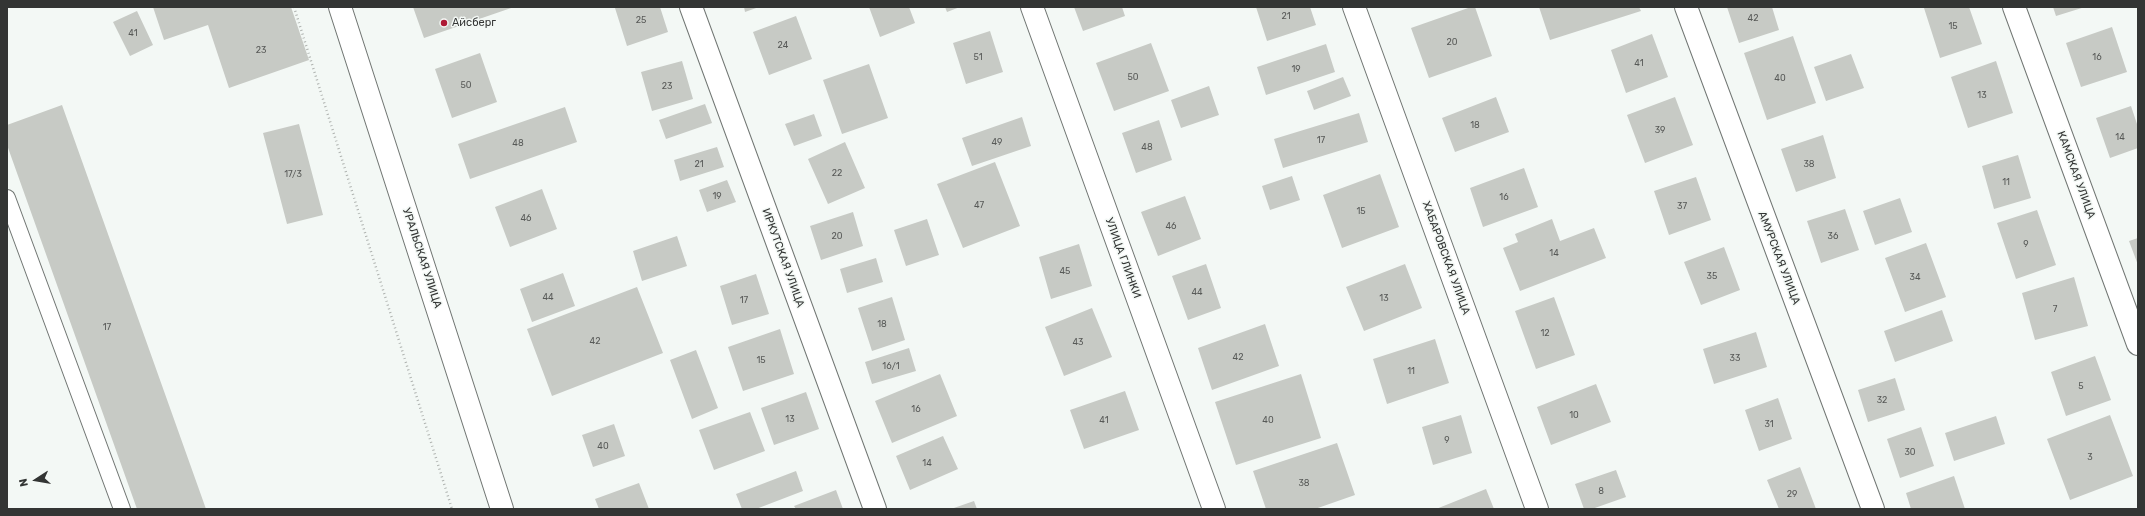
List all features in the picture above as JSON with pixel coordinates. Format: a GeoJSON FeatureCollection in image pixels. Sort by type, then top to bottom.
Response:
{"type":"FeatureCollection","features":[{"type":"Feature","properties":{"kind":"street","name":"УРАЛЬСКАЯ УЛИЦА"},"geometry":{"type":"LineString","coordinates":[[340,7],[502,509]]}},
{"type":"Feature","properties":{"kind":"street","name":"ИРКУТСКАЯ УЛИЦА"},"geometry":{"type":"LineString","coordinates":[[691,7],[875,509]]}},
{"type":"Feature","properties":{"kind":"street","name":"УЛИЦА ГЛИНКИ"},"geometry":{"type":"LineString","coordinates":[[1032,7],[1214,509]]}},
{"type":"Feature","properties":{"kind":"street","name":"ХАБАРОВСКАЯ УЛИЦА"},"geometry":{"type":"LineString","coordinates":[[1354,7],[1537,509]]}},
{"type":"Feature","properties":{"kind":"street","name":"АМУРСКАЯ УЛИЦА"},"geometry":{"type":"LineString","coordinates":[[1686,7],[1873,509]]}},
{"type":"Feature","properties":{"kind":"street","name":"КАМСКАЯ УЛИЦА"},"geometry":{"type":"LineString","coordinates":[[2014,7],[2138,344]]}},
{"type":"Feature","properties":{"kind":"lane"},"geometry":{"type":"LineString","coordinates":[[7,198],[122,509]]}},
{"type":"Feature","properties":{"kind":"path"},"geometry":{"type":"LineString","coordinates":[[294,7],[452,509]]}},
{"type":"Feature","properties":{"kind":"building"},"geometry":{"type":"Polygon","coordinates":[[[153,7],[291,7],[309,60],[229,88],[208,25],[164,40],[153,7]]]}},
{"type":"Feature","properties":{"kind":"building","name":"Айсберг"},"geometry":{"type":"Polygon","coordinates":[[[413,7],[514,7],[424,38],[413,7]]]}},
{"type":"Feature","properties":{"kind":"building"},"geometry":{"type":"Polygon","coordinates":[[[660,7],[668,32],[627,46],[615,8],[660,7]]]}},
{"type":"Feature","properties":{"kind":"building"},"geometry":{"type":"Polygon","coordinates":[[[744,7],[759,7],[745,12],[744,7]]]}},
{"type":"Feature","properties":{"kind":"building"},"geometry":{"type":"Polygon","coordinates":[[[869,7],[909,7],[915,23],[880,37],[869,7]]]}},
{"type":"Feature","properties":{"kind":"building"},"geometry":{"type":"Polygon","coordinates":[[[945,7],[960,7],[947,12],[945,7]]]}},
{"type":"Feature","properties":{"kind":"building"},"geometry":{"type":"Polygon","coordinates":[[[1074,7],[1122,7],[1125,16],[1083,31],[1074,7]]]}},
{"type":"Feature","properties":{"kind":"building"},"geometry":{"type":"Polygon","coordinates":[[[1256,7],[1310,7],[1316,25],[1267,41],[1256,7]]]}},
{"type":"Feature","properties":{"kind":"building"},"geometry":{"type":"Polygon","coordinates":[[[1471,7],[1475,7],[1492,56],[1429,78],[1411,28],[1471,7]]]}},
{"type":"Feature","properties":{"kind":"building"},"geometry":{"type":"Polygon","coordinates":[[[1539,7],[1639,7],[1641,11],[1550,40],[1539,7]]]}},
{"type":"Feature","properties":{"kind":"building"},"geometry":{"type":"Polygon","coordinates":[[[1727,7],[1772,7],[1779,30],[1739,43],[1727,7]]]}},
{"type":"Feature","properties":{"kind":"building"},"geometry":{"type":"Polygon","coordinates":[[[1969,7],[1982,44],[1940,58],[1924,8],[1969,7]]]}},
{"type":"Feature","properties":{"kind":"building"},"geometry":{"type":"Polygon","coordinates":[[[2053,7],[2085,7],[2056,16],[2053,7]]]}},
{"type":"Feature","properties":{"kind":"building"},"geometry":{"type":"Polygon","coordinates":[[[137,11],[153,45],[130,56],[113,22],[137,11]]]}},
{"type":"Feature","properties":{"kind":"building"},"geometry":{"type":"Polygon","coordinates":[[[796,16],[812,59],[769,75],[753,32],[796,16]]]}},
{"type":"Feature","properties":{"kind":"building"},"geometry":{"type":"Polygon","coordinates":[[[2112,27],[2127,72],[2081,87],[2066,43],[2112,27]]]}},
{"type":"Feature","properties":{"kind":"building"},"geometry":{"type":"Polygon","coordinates":[[[990,31],[1003,72],[966,84],[953,43],[990,31]]]}},
{"type":"Feature","properties":{"kind":"building"},"geometry":{"type":"Polygon","coordinates":[[[1652,34],[1668,77],[1626,93],[1611,50],[1652,34]]]}},
{"type":"Feature","properties":{"kind":"building"},"geometry":{"type":"Polygon","coordinates":[[[1793,36],[1816,103],[1767,120],[1744,53],[1793,36]]]}},
{"type":"Feature","properties":{"kind":"building"},"geometry":{"type":"Polygon","coordinates":[[[1151,43],[1169,91],[1114,111],[1096,63],[1151,43]]]}},
{"type":"Feature","properties":{"kind":"building"},"geometry":{"type":"Polygon","coordinates":[[[1326,44],[1335,72],[1266,95],[1257,67],[1326,44]]]}},
{"type":"Feature","properties":{"kind":"building"},"geometry":{"type":"Polygon","coordinates":[[[480,53],[497,102],[452,118],[435,69],[480,53]]]}},
{"type":"Feature","properties":{"kind":"building"},"geometry":{"type":"Polygon","coordinates":[[[1851,54],[1864,88],[1826,101],[1814,67],[1851,54]]]}},
{"type":"Feature","properties":{"kind":"building"},"geometry":{"type":"Polygon","coordinates":[[[682,61],[693,99],[652,111],[641,72],[682,61]]]}},
{"type":"Feature","properties":{"kind":"building"},"geometry":{"type":"Polygon","coordinates":[[[1996,61],[2013,113],[1968,128],[1951,77],[1996,61]]]}},
{"type":"Feature","properties":{"kind":"building"},"geometry":{"type":"Polygon","coordinates":[[[869,64],[888,118],[842,134],[823,80],[869,64]]]}},
{"type":"Feature","properties":{"kind":"building"},"geometry":{"type":"Polygon","coordinates":[[[1343,77],[1351,96],[1314,110],[1307,91],[1343,77]]]}},
{"type":"Feature","properties":{"kind":"building"},"geometry":{"type":"Polygon","coordinates":[[[1209,86],[1219,115],[1181,128],[1171,100],[1209,86]]]}},
{"type":"Feature","properties":{"kind":"building"},"geometry":{"type":"Polygon","coordinates":[[[1496,97],[1509,132],[1455,152],[1442,118],[1496,97]]]}},
{"type":"Feature","properties":{"kind":"building"},"geometry":{"type":"Polygon","coordinates":[[[1675,97],[1693,145],[1645,163],[1627,115],[1675,97]]]}},
{"type":"Feature","properties":{"kind":"building"},"geometry":{"type":"Polygon","coordinates":[[[705,104],[712,123],[666,139],[659,120],[705,104]]]}},
{"type":"Feature","properties":{"kind":"building"},"geometry":{"type":"Polygon","coordinates":[[[62,105],[206,509],[137,509],[7,145],[7,125],[62,105]]]}},
{"type":"Feature","properties":{"kind":"building"},"geometry":{"type":"Polygon","coordinates":[[[2131,106],[2138,127],[2138,148],[2110,158],[2096,118],[2131,106]]]}},
{"type":"Feature","properties":{"kind":"building"},"geometry":{"type":"Polygon","coordinates":[[[565,107],[577,142],[470,179],[458,144],[565,107]]]}},
{"type":"Feature","properties":{"kind":"building"},"geometry":{"type":"Polygon","coordinates":[[[1359,113],[1368,142],[1283,168],[1274,139],[1359,113]]]}},
{"type":"Feature","properties":{"kind":"building"},"geometry":{"type":"Polygon","coordinates":[[[814,114],[822,136],[794,146],[785,124],[814,114]]]}},
{"type":"Feature","properties":{"kind":"building"},"geometry":{"type":"Polygon","coordinates":[[[1022,117],[1031,146],[972,166],[962,138],[1022,117]]]}},
{"type":"Feature","properties":{"kind":"building"},"geometry":{"type":"Polygon","coordinates":[[[1159,120],[1172,160],[1136,173],[1122,133],[1159,120]]]}},
{"type":"Feature","properties":{"kind":"building"},"geometry":{"type":"Polygon","coordinates":[[[299,124],[323,215],[287,224],[263,133],[299,124]]]}},
{"type":"Feature","properties":{"kind":"building"},"geometry":{"type":"Polygon","coordinates":[[[1823,135],[1836,178],[1796,192],[1781,149],[1823,135]]]}},
{"type":"Feature","properties":{"kind":"building"},"geometry":{"type":"Polygon","coordinates":[[[845,142],[865,188],[828,204],[808,159],[845,142]]]}},
{"type":"Feature","properties":{"kind":"building"},"geometry":{"type":"Polygon","coordinates":[[[717,147],[724,167],[680,181],[674,160],[717,147]]]}},
{"type":"Feature","properties":{"kind":"building"},"geometry":{"type":"Polygon","coordinates":[[[2018,155],[2031,198],[1994,209],[1982,166],[2018,155]]]}},
{"type":"Feature","properties":{"kind":"building"},"geometry":{"type":"Polygon","coordinates":[[[995,162],[1020,226],[963,248],[937,184],[995,162]]]}},
{"type":"Feature","properties":{"kind":"building"},"geometry":{"type":"Polygon","coordinates":[[[1524,168],[1538,207],[1483,227],[1470,188],[1524,168]]]}},
{"type":"Feature","properties":{"kind":"building"},"geometry":{"type":"Polygon","coordinates":[[[1380,174],[1399,227],[1342,248],[1323,195],[1380,174]]]}},
{"type":"Feature","properties":{"kind":"building"},"geometry":{"type":"Polygon","coordinates":[[[1292,176],[1300,200],[1270,210],[1262,186],[1292,176]]]}},
{"type":"Feature","properties":{"kind":"building"},"geometry":{"type":"Polygon","coordinates":[[[1696,177],[1711,220],[1669,235],[1654,191],[1696,177]]]}},
{"type":"Feature","properties":{"kind":"building"},"geometry":{"type":"Polygon","coordinates":[[[727,180],[736,202],[707,212],[699,190],[727,180]]]}},
{"type":"Feature","properties":{"kind":"building"},"geometry":{"type":"Polygon","coordinates":[[[542,189],[557,229],[510,247],[495,207],[542,189]]]}},
{"type":"Feature","properties":{"kind":"building"},"geometry":{"type":"Polygon","coordinates":[[[1185,196],[1201,239],[1158,256],[1141,212],[1185,196]]]}},
{"type":"Feature","properties":{"kind":"building"},"geometry":{"type":"Polygon","coordinates":[[[1900,198],[1912,232],[1875,245],[1863,211],[1900,198]]]}},
{"type":"Feature","properties":{"kind":"building"},"geometry":{"type":"Polygon","coordinates":[[[1845,209],[1859,250],[1821,263],[1807,221],[1845,209]]]}},
{"type":"Feature","properties":{"kind":"building"},"geometry":{"type":"Polygon","coordinates":[[[2037,210],[2056,265],[2016,279],[1997,223],[2037,210]]]}},
{"type":"Feature","properties":{"kind":"building"},"geometry":{"type":"Polygon","coordinates":[[[853,212],[863,246],[821,260],[810,226],[853,212]]]}},
{"type":"Feature","properties":{"kind":"building"},"geometry":{"type":"Polygon","coordinates":[[[927,219],[939,255],[906,266],[894,230],[927,219]]]}},
{"type":"Feature","properties":{"kind":"building"},"geometry":{"type":"Polygon","coordinates":[[[1552,219],[1560,241],[1594,228],[1606,258],[1520,291],[1503,248],[1518,242],[1515,234],[1552,219]]]}},
{"type":"Feature","properties":{"kind":"building"},"geometry":{"type":"Polygon","coordinates":[[[677,236],[687,266],[642,281],[633,251],[677,236]]]}},
{"type":"Feature","properties":{"kind":"building"},"geometry":{"type":"Polygon","coordinates":[[[2138,238],[2138,265],[2129,241],[2138,238]]]}},
{"type":"Feature","properties":{"kind":"building"},"geometry":{"type":"Polygon","coordinates":[[[1926,243],[1946,297],[1905,312],[1885,258],[1926,243]]]}},
{"type":"Feature","properties":{"kind":"building"},"geometry":{"type":"Polygon","coordinates":[[[1079,244],[1092,286],[1051,299],[1039,257],[1079,244]]]}},
{"type":"Feature","properties":{"kind":"building"},"geometry":{"type":"Polygon","coordinates":[[[1724,247],[1740,290],[1701,305],[1684,262],[1724,247]]]}},
{"type":"Feature","properties":{"kind":"building"},"geometry":{"type":"Polygon","coordinates":[[[876,258],[883,282],[847,293],[840,269],[876,258]]]}},
{"type":"Feature","properties":{"kind":"building"},"geometry":{"type":"Polygon","coordinates":[[[1206,264],[1221,308],[1188,320],[1172,276],[1206,264]]]}},
{"type":"Feature","properties":{"kind":"building"},"geometry":{"type":"Polygon","coordinates":[[[1405,264],[1422,308],[1364,331],[1346,287],[1405,264]]]}},
{"type":"Feature","properties":{"kind":"building"},"geometry":{"type":"Polygon","coordinates":[[[563,273],[575,306],[532,322],[520,289],[563,273]]]}},
{"type":"Feature","properties":{"kind":"building"},"geometry":{"type":"Polygon","coordinates":[[[756,274],[769,314],[732,325],[720,286],[756,274]]]}},
{"type":"Feature","properties":{"kind":"building"},"geometry":{"type":"Polygon","coordinates":[[[2074,277],[2088,326],[2035,340],[2022,293],[2074,277]]]}},
{"type":"Feature","properties":{"kind":"building"},"geometry":{"type":"Polygon","coordinates":[[[637,287],[663,353],[552,396],[527,329],[637,287]]]}},
{"type":"Feature","properties":{"kind":"building"},"geometry":{"type":"Polygon","coordinates":[[[892,297],[905,340],[872,351],[858,308],[892,297]]]}},
{"type":"Feature","properties":{"kind":"building"},"geometry":{"type":"Polygon","coordinates":[[[1554,297],[1575,355],[1536,369],[1515,311],[1554,297]]]}},
{"type":"Feature","properties":{"kind":"building"},"geometry":{"type":"Polygon","coordinates":[[[1092,308],[1112,357],[1064,376],[1045,327],[1092,308]]]}},
{"type":"Feature","properties":{"kind":"building"},"geometry":{"type":"Polygon","coordinates":[[[1942,310],[1953,341],[1895,362],[1884,331],[1942,310]]]}},
{"type":"Feature","properties":{"kind":"building"},"geometry":{"type":"Polygon","coordinates":[[[1265,324],[1279,366],[1212,390],[1198,348],[1265,324]]]}},
{"type":"Feature","properties":{"kind":"building"},"geometry":{"type":"Polygon","coordinates":[[[780,329],[794,374],[743,391],[728,347],[780,329]]]}},
{"type":"Feature","properties":{"kind":"building"},"geometry":{"type":"Polygon","coordinates":[[[1756,332],[1767,367],[1714,384],[1703,349],[1756,332]]]}},
{"type":"Feature","properties":{"kind":"building"},"geometry":{"type":"Polygon","coordinates":[[[1435,339],[1449,383],[1387,404],[1373,359],[1435,339]]]}},
{"type":"Feature","properties":{"kind":"building"},"geometry":{"type":"Polygon","coordinates":[[[909,348],[916,371],[872,384],[865,362],[909,348]]]}},
{"type":"Feature","properties":{"kind":"building"},"geometry":{"type":"Polygon","coordinates":[[[696,350],[718,408],[692,419],[670,360],[696,350]]]}},
{"type":"Feature","properties":{"kind":"building"},"geometry":{"type":"Polygon","coordinates":[[[2095,356],[2111,400],[2066,416],[2051,372],[2095,356]]]}},
{"type":"Feature","properties":{"kind":"building"},"geometry":{"type":"Polygon","coordinates":[[[940,374],[957,416],[892,443],[875,401],[940,374]]]}},
{"type":"Feature","properties":{"kind":"building"},"geometry":{"type":"Polygon","coordinates":[[[1301,374],[1321,438],[1236,465],[1215,402],[1301,374]]]}},
{"type":"Feature","properties":{"kind":"building"},"geometry":{"type":"Polygon","coordinates":[[[1895,378],[1905,410],[1868,422],[1858,390],[1895,378]]]}},
{"type":"Feature","properties":{"kind":"building"},"geometry":{"type":"Polygon","coordinates":[[[1596,384],[1611,422],[1551,445],[1537,407],[1596,384]]]}},
{"type":"Feature","properties":{"kind":"building"},"geometry":{"type":"Polygon","coordinates":[[[1125,391],[1139,430],[1084,449],[1070,410],[1125,391]]]}},
{"type":"Feature","properties":{"kind":"building"},"geometry":{"type":"Polygon","coordinates":[[[806,392],[819,429],[774,445],[761,408],[806,392]]]}},
{"type":"Feature","properties":{"kind":"building"},"geometry":{"type":"Polygon","coordinates":[[[1778,398],[1792,439],[1759,451],[1745,410],[1778,398]]]}},
{"type":"Feature","properties":{"kind":"building"},"geometry":{"type":"Polygon","coordinates":[[[750,412],[765,451],[714,470],[699,430],[750,412]]]}},
{"type":"Feature","properties":{"kind":"building"},"geometry":{"type":"Polygon","coordinates":[[[1461,415],[1472,453],[1433,465],[1422,427],[1461,415]]]}},
{"type":"Feature","properties":{"kind":"building"},"geometry":{"type":"Polygon","coordinates":[[[2110,415],[2133,476],[2070,500],[2047,439],[2110,415]]]}},
{"type":"Feature","properties":{"kind":"building"},"geometry":{"type":"Polygon","coordinates":[[[1996,416],[2005,444],[1954,461],[1945,433],[1996,416]]]}},
{"type":"Feature","properties":{"kind":"building"},"geometry":{"type":"Polygon","coordinates":[[[614,424],[625,456],[593,467],[582,435],[614,424]]]}},
{"type":"Feature","properties":{"kind":"building"},"geometry":{"type":"Polygon","coordinates":[[[1921,427],[1934,466],[1900,478],[1887,439],[1921,427]]]}},
{"type":"Feature","properties":{"kind":"building"},"geometry":{"type":"Polygon","coordinates":[[[943,436],[958,469],[910,490],[896,456],[943,436]]]}},
{"type":"Feature","properties":{"kind":"building"},"geometry":{"type":"Polygon","coordinates":[[[1337,443],[1355,495],[1315,509],[1266,509],[1253,471],[1337,443]]]}},
{"type":"Feature","properties":{"kind":"building"},"geometry":{"type":"Polygon","coordinates":[[[1800,467],[1816,509],[1779,509],[1767,480],[1800,467]]]}},
{"type":"Feature","properties":{"kind":"building"},"geometry":{"type":"Polygon","coordinates":[[[1616,470],[1626,497],[1592,509],[1584,509],[1575,484],[1616,470]]]}},
{"type":"Feature","properties":{"kind":"building"},"geometry":{"type":"Polygon","coordinates":[[[796,471],[803,491],[756,509],[742,509],[736,494],[796,471]]]}},
{"type":"Feature","properties":{"kind":"building"},"geometry":{"type":"Polygon","coordinates":[[[1954,476],[1965,509],[1911,509],[1906,493],[1954,476]]]}},
{"type":"Feature","properties":{"kind":"building"},"geometry":{"type":"Polygon","coordinates":[[[639,483],[649,509],[599,509],[595,499],[639,483]]]}},
{"type":"Feature","properties":{"kind":"building"},"geometry":{"type":"Polygon","coordinates":[[[1486,489],[1494,509],[1436,509],[1486,489]]]}},
{"type":"Feature","properties":{"kind":"building"},"geometry":{"type":"Polygon","coordinates":[[[836,490],[843,509],[796,509],[794,506],[836,490]]]}},
{"type":"Feature","properties":{"kind":"building"},"geometry":{"type":"Polygon","coordinates":[[[974,501],[977,509],[951,509],[974,501]]]}},
{"type":"Feature","properties":{"kind":"place","name":"Айсберг"},"geometry":{"type":"Point","coordinates":[444,23]}}]}
